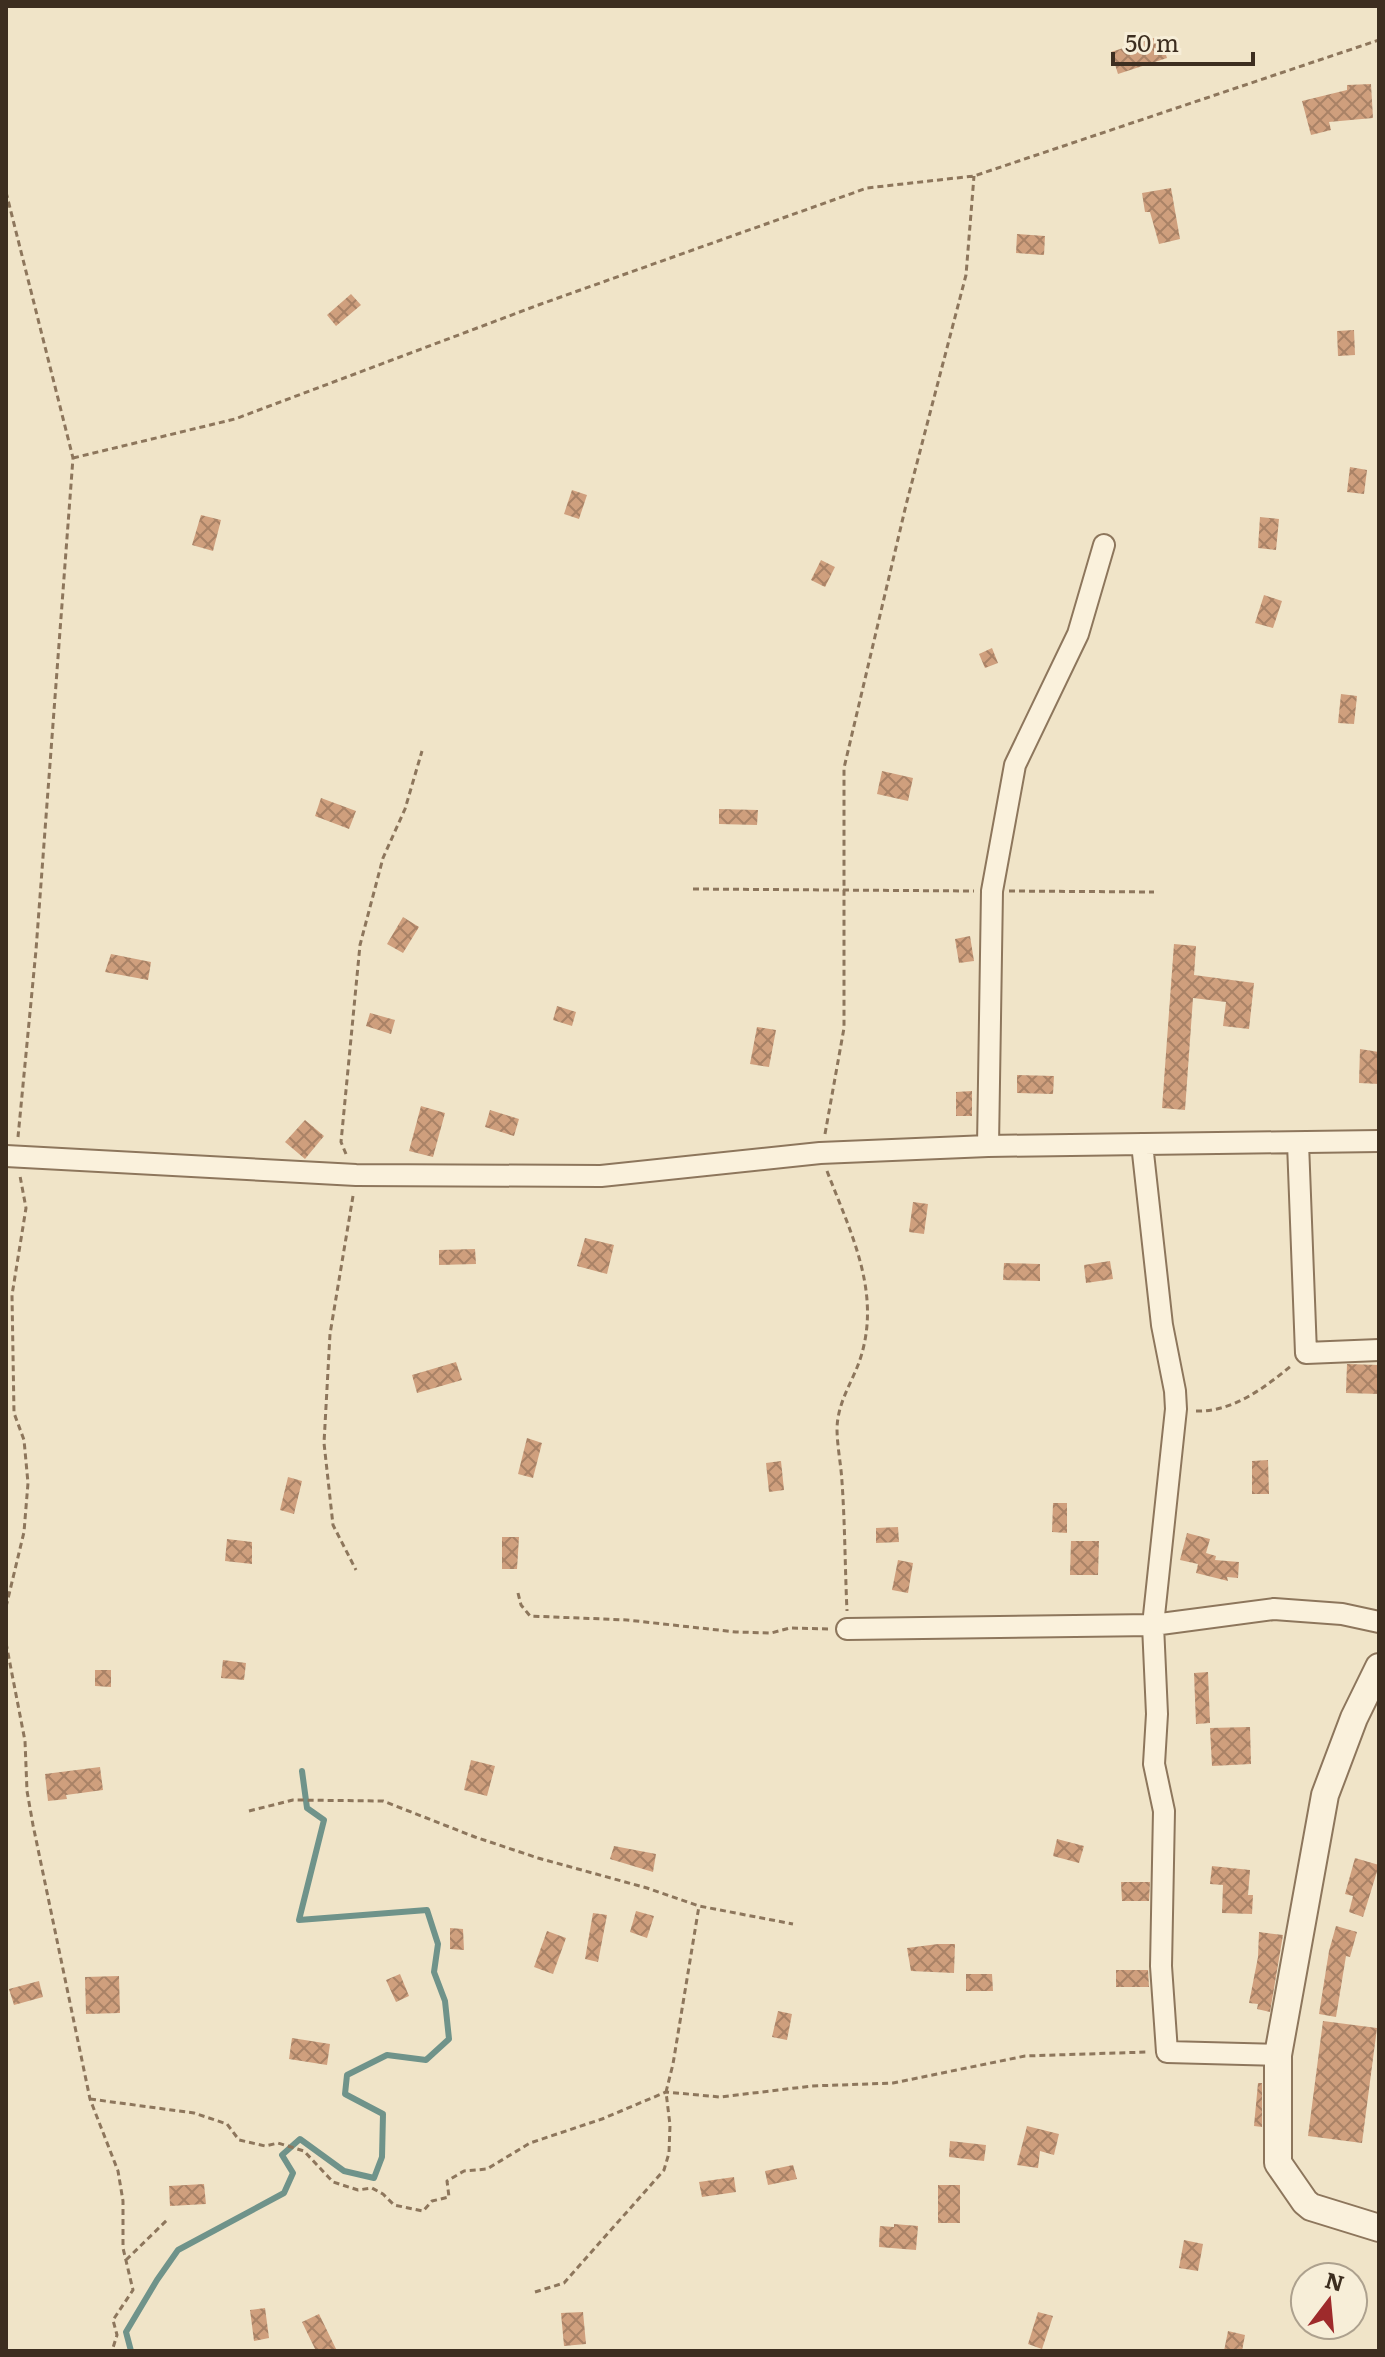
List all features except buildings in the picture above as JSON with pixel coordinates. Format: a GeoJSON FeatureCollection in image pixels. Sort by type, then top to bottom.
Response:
{"type":"FeatureCollection","features":[{"type":"Feature","properties":{"kind":"street"},"geometry":{"type":"LineString","coordinates":[[988,1146],[992,891],[1015,765],[1078,634],[1104,545]]}},
{"type":"Feature","properties":{"kind":"street"},"geometry":{"type":"LineString","coordinates":[[11,1156],[356,1175],[601,1176],[820,1153],[988,1146],[1379,1141]]}},
{"type":"Feature","properties":{"kind":"street"},"geometry":{"type":"LineString","coordinates":[[1298,1143],[1306,1353],[1379,1350]]}},
{"type":"Feature","properties":{"kind":"street"},"geometry":{"type":"LineString","coordinates":[[1142,1144],[1162,1325],[1176,1409],[1153,1625],[1157,1702],[1154,1764],[1164,1811],[1161,1966],[1167,2052],[1278,2055]]}},
{"type":"Feature","properties":{"kind":"street"},"geometry":{"type":"LineString","coordinates":[[847,1629],[1153,1625],[1274,1609],[1342,1614],[1379,1622]]}},
{"type":"Feature","properties":{"kind":"street"},"geometry":{"type":"LineString","coordinates":[[1379,1667],[1354,1718],[1325,1795],[1278,2055],[1278,2163],[1311,2207],[1379,2228]]}},
{"type":"Feature","properties":{"kind":"path"},"geometry":{"type":"LineString","coordinates":[[73,458],[235,419],[541,304],[867,188],[974,176],[1379,40]]}},
{"type":"Feature","properties":{"kind":"path"},"geometry":{"type":"LineString","coordinates":[[518,1593],[521,1605],[530,1616],[627,1620],[736,1632],[771,1633],[790,1628],[847,1629],[837,1430],[839,1407],[862,1356],[870,1321],[868,1290],[820,1153],[844,1028],[844,768],[906,505],[966,275],[974,176]]}},
{"type":"Feature","properties":{"kind":"path"},"geometry":{"type":"LineString","coordinates":[[6,192],[73,458],[36,950],[11,1156],[26,1208],[12,1295],[14,1413],[24,1440],[28,1483],[24,1532],[6,1607]]}},
{"type":"Feature","properties":{"kind":"path"},"geometry":{"type":"LineString","coordinates":[[693,889],[1154,892]]}},
{"type":"Feature","properties":{"kind":"path"},"geometry":{"type":"LineString","coordinates":[[1176,1409],[1201,1411],[1241,1401],[1265,1387],[1306,1353]]}},
{"type":"Feature","properties":{"kind":"path"},"geometry":{"type":"LineString","coordinates":[[6,1643],[25,1741],[27,1791],[33,1825],[90,2099],[118,2171],[123,2201],[123,2248],[133,2290],[113,2320],[117,2335],[112,2351]]}},
{"type":"Feature","properties":{"kind":"path"},"geometry":{"type":"LineString","coordinates":[[249,1811],[293,1800],[383,1801],[500,1846],[699,1906],[793,1924]]}},
{"type":"Feature","properties":{"kind":"path"},"geometry":{"type":"LineString","coordinates":[[535,2292],[564,2283],[664,2170],[669,2153],[670,2125],[666,2092],[699,1906]]}},
{"type":"Feature","properties":{"kind":"path"},"geometry":{"type":"LineString","coordinates":[[90,2099],[194,2113],[227,2124],[239,2140],[265,2146],[278,2143],[304,2151],[333,2182],[358,2190],[372,2188],[394,2205],[423,2211],[432,2201],[449,2197],[447,2181],[464,2171],[487,2169],[530,2143],[602,2119],[666,2092],[720,2097],[812,2086],[893,2083],[1025,2056],[1167,2052]]}},
{"type":"Feature","properties":{"kind":"path"},"geometry":{"type":"LineString","coordinates":[[126,2260],[168,2219]]}},
{"type":"Feature","properties":{"kind":"waterway"},"geometry":{"type":"LineString","coordinates":[[131,2351],[126,2332],[178,2250],[284,2193],[293,2173],[282,2155],[300,2139],[344,2171],[374,2178],[382,2157],[383,2114],[345,2094],[347,2075],[387,2055],[426,2060],[449,2039],[445,2001],[434,1972],[438,1944],[427,1910],[299,1920],[324,1820],[307,1808],[302,1771]]}}]}
